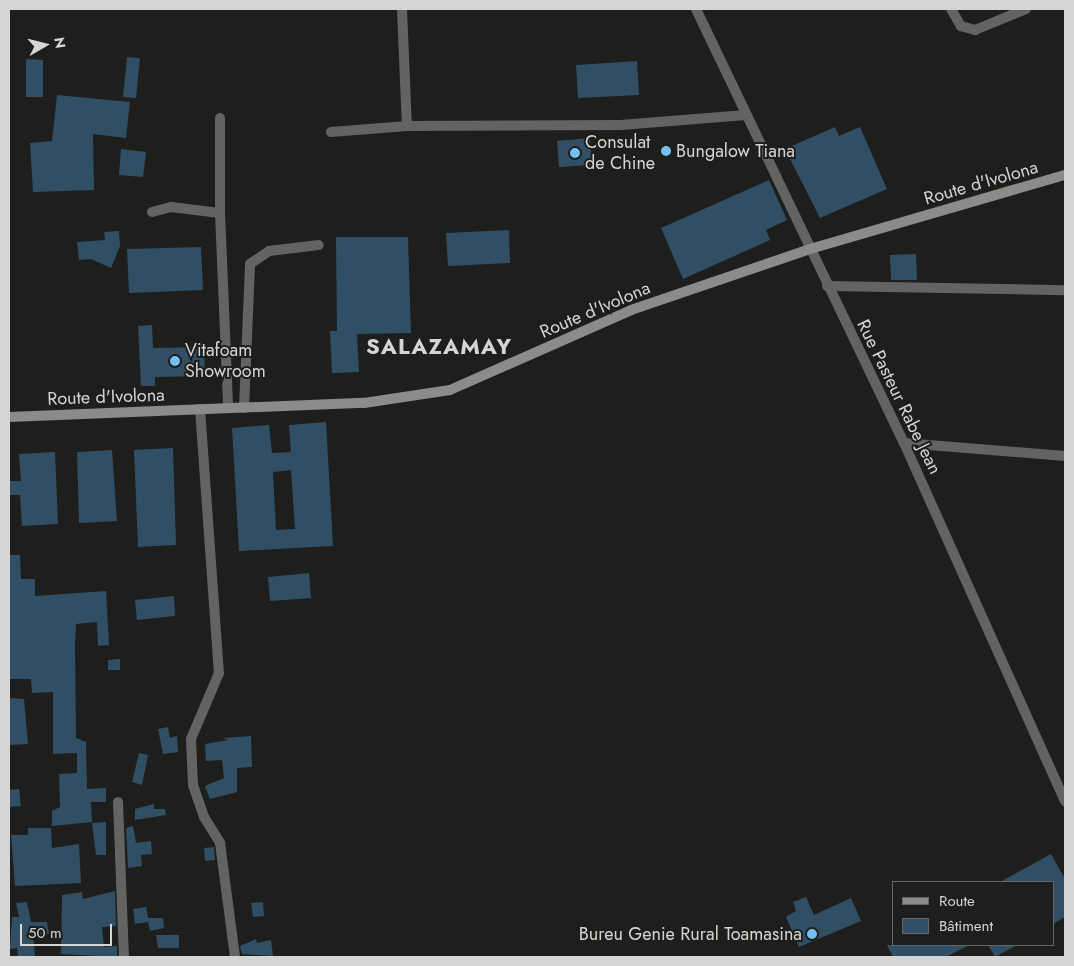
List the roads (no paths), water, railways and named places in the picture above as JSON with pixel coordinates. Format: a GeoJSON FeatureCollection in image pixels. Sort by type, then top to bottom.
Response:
{"type":"FeatureCollection","features":[{"type":"Feature","properties":{"kind":"main road","name":"Route d'Ivolona"},"geometry":{"type":"LineString","coordinates":[[9,417],[200,409],[228,406],[244,408],[364,404],[450,390],[631,310],[810,249],[1065,175]]}},
{"type":"Feature","properties":{"kind":"street"},"geometry":{"type":"LineString","coordinates":[[402,9],[407,126]]}},
{"type":"Feature","properties":{"kind":"street","name":"Rue Pasteur Rabe Jean"},"geometry":{"type":"LineString","coordinates":[[696,9],[827,286],[904,443],[1065,801]]}},
{"type":"Feature","properties":{"kind":"street"},"geometry":{"type":"LineString","coordinates":[[951,9],[961,26],[975,30],[1026,9]]}},
{"type":"Feature","properties":{"kind":"street"},"geometry":{"type":"LineString","coordinates":[[331,132],[407,126],[544,128],[746,115]]}},
{"type":"Feature","properties":{"kind":"street"},"geometry":{"type":"LineString","coordinates":[[220,118],[220,213],[228,406]]}},
{"type":"Feature","properties":{"kind":"street"},"geometry":{"type":"LineString","coordinates":[[152,212],[171,207],[220,213]]}},
{"type":"Feature","properties":{"kind":"street"},"geometry":{"type":"LineString","coordinates":[[244,408],[250,264],[269,251],[319,245]]}},
{"type":"Feature","properties":{"kind":"street"},"geometry":{"type":"LineString","coordinates":[[827,286],[1065,290]]}},
{"type":"Feature","properties":{"kind":"street"},"geometry":{"type":"LineString","coordinates":[[200,409],[219,673],[191,739],[193,786],[204,817],[220,843],[235,957]]}},
{"type":"Feature","properties":{"kind":"street"},"geometry":{"type":"LineString","coordinates":[[904,443],[1065,456]]}},
{"type":"Feature","properties":{"kind":"street"},"geometry":{"type":"LineString","coordinates":[[118,802],[124,957]]}},
{"type":"Feature","properties":{"kind":"place","name":"Bungalow Tiana"},"geometry":{"type":"Point","coordinates":[666,151]}},
{"type":"Feature","properties":{"kind":"place","name":"Consulat de Chine"},"geometry":{"type":"Point","coordinates":[575,153]}},
{"type":"Feature","properties":{"kind":"place","name":"Vitafoam Showroom"},"geometry":{"type":"Point","coordinates":[175,361]}},
{"type":"Feature","properties":{"kind":"place","name":"Bureu Genie Rural Toamasina"},"geometry":{"type":"Point","coordinates":[812,934]}},
{"type":"Feature","properties":{"kind":"district","name":"SALAZAMAY"},"geometry":{"type":"Point","coordinates":[439,347]}}]}
